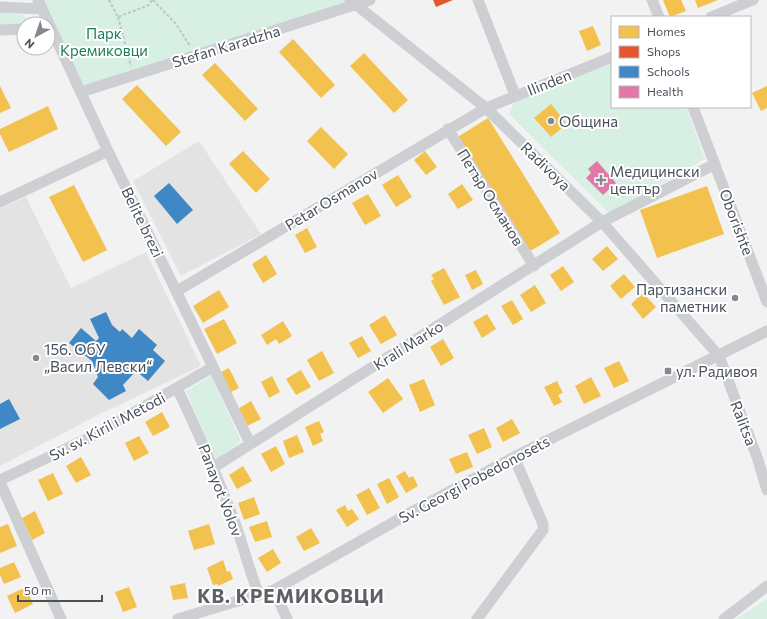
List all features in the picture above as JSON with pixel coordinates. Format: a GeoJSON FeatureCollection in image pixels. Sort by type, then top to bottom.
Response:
{"type":"FeatureCollection","features":[{"type":"Feature","properties":{"kind":"street","name":"Stefan Karadzha"},"geometry":{"type":"LineString","coordinates":[[81,92],[196,56],[353,3],[370,0]]}},
{"type":"Feature","properties":{"kind":"street"},"geometry":{"type":"LineString","coordinates":[[478,0],[516,95]]}},
{"type":"Feature","properties":{"kind":"street"},"geometry":{"type":"LineString","coordinates":[[652,0],[659,16]]}},
{"type":"Feature","properties":{"kind":"street"},"geometry":{"type":"LineString","coordinates":[[713,16],[753,0]]}},
{"type":"Feature","properties":{"kind":"street","name":"Radivoya"},"geometry":{"type":"LineString","coordinates":[[353,3],[486,108],[602,222],[719,356]]}},
{"type":"Feature","properties":{"kind":"street"},"geometry":{"type":"LineString","coordinates":[[0,7],[40,4]]}},
{"type":"Feature","properties":{"kind":"street","name":"Belite brezi"},"geometry":{"type":"LineString","coordinates":[[40,4],[45,16]]}},
{"type":"Feature","properties":{"kind":"street"},"geometry":{"type":"LineString","coordinates":[[0,30],[16,29]]}},
{"type":"Feature","properties":{"kind":"street","name":"Belite brezi"},"geometry":{"type":"LineString","coordinates":[[56,40],[250,443]]}},
{"type":"Feature","properties":{"kind":"street","name":"Ilinden"},"geometry":{"type":"LineString","coordinates":[[486,108],[611,57]]}},
{"type":"Feature","properties":{"kind":"street","name":"Petar Osmanov"},"geometry":{"type":"LineString","coordinates":[[177,291],[448,129],[486,108]]}},
{"type":"Feature","properties":{"kind":"street","name":"Oborishte"},"geometry":{"type":"LineString","coordinates":[[693,108],[767,302]]}},
{"type":"Feature","properties":{"kind":"street","name":"Петър Османов"},"geometry":{"type":"LineString","coordinates":[[448,129],[534,266]]}},
{"type":"Feature","properties":{"kind":"street"},"geometry":{"type":"LineString","coordinates":[[0,202],[108,151]]}},
{"type":"Feature","properties":{"kind":"street"},"geometry":{"type":"LineString","coordinates":[[602,222],[715,164]]}},
{"type":"Feature","properties":{"kind":"street","name":"Krali Marko"},"geometry":{"type":"LineString","coordinates":[[214,467],[602,222]]}},
{"type":"Feature","properties":{"kind":"street","name":"Sv. Georgi Pobedonosets"},"geometry":{"type":"LineString","coordinates":[[178,619],[274,590],[415,510],[514,457],[767,331]]}},
{"type":"Feature","properties":{"kind":"street","name":"Ralitsa"},"geometry":{"type":"LineString","coordinates":[[719,356],[762,455],[767,490]]}},
{"type":"Feature","properties":{"kind":"street","name":"Sv. sv. Kiril i Metodi"},"geometry":{"type":"LineString","coordinates":[[0,481],[89,438],[213,367]]}},
{"type":"Feature","properties":{"kind":"street","name":"Panayot Volov"},"geometry":{"type":"LineString","coordinates":[[178,388],[214,467],[235,522],[258,595]]}},
{"type":"Feature","properties":{"kind":"street"},"geometry":{"type":"LineString","coordinates":[[477,619],[544,530],[543,524],[514,457]]}},
{"type":"Feature","properties":{"kind":"street"},"geometry":{"type":"LineString","coordinates":[[0,481],[61,619]]}},
{"type":"Feature","properties":{"kind":"street"},"geometry":{"type":"LineString","coordinates":[[724,619],[767,586]]}},
{"type":"Feature","properties":{"kind":"street"},"geometry":{"type":"LineString","coordinates":[[274,590],[287,619]]}},
{"type":"Feature","properties":{"kind":"path"},"geometry":{"type":"LineString","coordinates":[[108,0],[118,17],[133,75]]}},
{"type":"Feature","properties":{"kind":"path"},"geometry":{"type":"LineString","coordinates":[[118,17],[149,5],[152,0],[176,24],[196,56]]}},
{"type":"Feature","properties":{"kind":"shaded area"},"geometry":{"type":"Polygon","coordinates":[[[199,141],[261,234],[181,276],[133,181],[199,141]]]}},
{"type":"Feature","properties":{"kind":"shaded area"},"geometry":{"type":"Polygon","coordinates":[[[26,197],[71,288],[146,252],[201,366],[98,415],[0,466],[0,209],[26,197]]]}},
{"type":"Feature","properties":{"kind":"green space","name":"Парк Кремиковци"},"geometry":{"type":"Polygon","coordinates":[[[38,0],[350,0],[356,5],[81,92],[56,39],[56,16],[45,16],[38,0]]]}},
{"type":"Feature","properties":{"kind":"green space"},"geometry":{"type":"Polygon","coordinates":[[[0,11],[24,15],[16,16],[16,25],[0,27],[0,11]]]}},
{"type":"Feature","properties":{"kind":"green space"},"geometry":{"type":"Polygon","coordinates":[[[611,62],[611,108],[686,108],[705,159],[610,214],[509,114],[514,102],[611,62]]]}},
{"type":"Feature","properties":{"kind":"green space"},"geometry":{"type":"Polygon","coordinates":[[[211,376],[241,441],[216,460],[186,391],[211,376]]]}},
{"type":"Feature","properties":{"kind":"green space"},"geometry":{"type":"Polygon","coordinates":[[[767,599],[767,619],[736,619],[767,599]]]}},
{"type":"Feature","properties":{"kind":"building: Homes"},"geometry":{"type":"Polygon","coordinates":[[[663,0],[681,0],[686,11],[670,16],[663,0]]]}},
{"type":"Feature","properties":{"kind":"building: Homes"},"geometry":{"type":"Polygon","coordinates":[[[695,0],[718,0],[698,8],[695,0]]]}},
{"type":"Feature","properties":{"kind":"building: Homes"},"geometry":{"type":"Polygon","coordinates":[[[593,26],[601,45],[587,51],[579,31],[593,26]]]}},
{"type":"Feature","properties":{"kind":"building: Homes"},"geometry":{"type":"Polygon","coordinates":[[[293,39],[335,85],[321,98],[279,52],[293,39]]]}},
{"type":"Feature","properties":{"kind":"building: Homes"},"geometry":{"type":"Polygon","coordinates":[[[364,53],[408,100],[394,113],[350,66],[364,53]]]}},
{"type":"Feature","properties":{"kind":"building: Homes"},"geometry":{"type":"Polygon","coordinates":[[[215,63],[258,109],[245,121],[202,75],[215,63]]]}},
{"type":"Feature","properties":{"kind":"building: Homes"},"geometry":{"type":"Polygon","coordinates":[[[137,85],[181,132],[166,146],[122,99],[137,85]]]}},
{"type":"Feature","properties":{"kind":"building: Homes"},"geometry":{"type":"Polygon","coordinates":[[[0,86],[11,108],[0,113],[0,86]]]}},
{"type":"Feature","properties":{"kind":"building: Homes"},"geometry":{"type":"Polygon","coordinates":[[[767,86],[767,108],[761,111],[752,93],[767,86]]]}},
{"type":"Feature","properties":{"kind":"building: Homes","name":"Община"},"geometry":{"type":"Polygon","coordinates":[[[551,104],[567,124],[551,137],[534,118],[551,104]]]}},
{"type":"Feature","properties":{"kind":"building: Homes"},"geometry":{"type":"Polygon","coordinates":[[[48,106],[58,129],[9,152],[0,134],[0,129],[48,106]]]}},
{"type":"Feature","properties":{"kind":"building: Homes"},"geometry":{"type":"Polygon","coordinates":[[[488,118],[560,233],[529,252],[456,138],[488,118]]]}},
{"type":"Feature","properties":{"kind":"building: Homes"},"geometry":{"type":"Polygon","coordinates":[[[321,127],[348,154],[334,169],[307,141],[321,127]]]}},
{"type":"Feature","properties":{"kind":"building: Homes"},"geometry":{"type":"Polygon","coordinates":[[[243,151],[270,179],[256,193],[229,164],[243,151]]]}},
{"type":"Feature","properties":{"kind":"building: Homes"},"geometry":{"type":"Polygon","coordinates":[[[425,151],[437,167],[426,175],[414,160],[425,151]]]}},
{"type":"Feature","properties":{"kind":"building: Homes"},"geometry":{"type":"Polygon","coordinates":[[[398,175],[412,197],[396,207],[382,185],[398,175]]]}},
{"type":"Feature","properties":{"kind":"building: Homes"},"geometry":{"type":"Polygon","coordinates":[[[462,184],[473,200],[458,209],[448,194],[462,184]]]}},
{"type":"Feature","properties":{"kind":"building: Homes"},"geometry":{"type":"Polygon","coordinates":[[[74,185],[107,250],[83,262],[49,197],[74,185]]]}},
{"type":"Feature","properties":{"kind":"building: Homes"},"geometry":{"type":"Polygon","coordinates":[[[707,186],[724,234],[657,258],[640,210],[707,186]]]}},
{"type":"Feature","properties":{"kind":"building: Homes"},"geometry":{"type":"Polygon","coordinates":[[[368,194],[381,216],[365,225],[352,203],[368,194]]]}},
{"type":"Feature","properties":{"kind":"building: Homes"},"geometry":{"type":"Polygon","coordinates":[[[307,228],[317,247],[305,253],[295,235],[307,228]]]}},
{"type":"Feature","properties":{"kind":"building: Homes"},"geometry":{"type":"Polygon","coordinates":[[[607,246],[618,259],[603,271],[592,259],[607,246]]]}},
{"type":"Feature","properties":{"kind":"building: Homes"},"geometry":{"type":"Polygon","coordinates":[[[266,255],[277,274],[263,283],[252,264],[266,255]]]}},
{"type":"Feature","properties":{"kind":"building: Homes"},"geometry":{"type":"Polygon","coordinates":[[[563,266],[574,282],[561,291],[550,275],[563,266]]]}},
{"type":"Feature","properties":{"kind":"building: Homes"},"geometry":{"type":"Polygon","coordinates":[[[444,268],[460,297],[444,305],[431,281],[434,279],[431,275],[444,268]]]}},
{"type":"Feature","properties":{"kind":"building: Homes"},"geometry":{"type":"Polygon","coordinates":[[[476,270],[483,284],[472,290],[465,275],[476,270]]]}},
{"type":"Feature","properties":{"kind":"building: Homes"},"geometry":{"type":"Polygon","coordinates":[[[624,274],[635,287],[621,299],[610,286],[624,274]]]}},
{"type":"Feature","properties":{"kind":"building: Homes"},"geometry":{"type":"Polygon","coordinates":[[[535,285],[546,303],[531,312],[520,295],[535,285]]]}},
{"type":"Feature","properties":{"kind":"building: Homes"},"geometry":{"type":"Polygon","coordinates":[[[219,290],[229,307],[203,323],[193,306],[219,290]]]}},
{"type":"Feature","properties":{"kind":"building: Homes"},"geometry":{"type":"Polygon","coordinates":[[[643,293],[656,307],[643,319],[631,304],[643,293]]]}},
{"type":"Feature","properties":{"kind":"building: Homes"},"geometry":{"type":"Polygon","coordinates":[[[512,300],[523,319],[513,325],[501,306],[512,300]]]}},
{"type":"Feature","properties":{"kind":"building: Homes"},"geometry":{"type":"Polygon","coordinates":[[[487,314],[496,329],[482,338],[473,322],[487,314]]]}},
{"type":"Feature","properties":{"kind":"building: Homes"},"geometry":{"type":"Polygon","coordinates":[[[385,315],[397,335],[381,344],[369,325],[385,315]]]}},
{"type":"Feature","properties":{"kind":"building: Homes"},"geometry":{"type":"Polygon","coordinates":[[[224,319],[237,343],[217,354],[204,329],[224,319]]]}},
{"type":"Feature","properties":{"kind":"building: Homes"},"geometry":{"type":"Polygon","coordinates":[[[283,321],[292,336],[279,344],[276,339],[267,345],[261,335],[283,321]]]}},
{"type":"Feature","properties":{"kind":"building: Homes"},"geometry":{"type":"Polygon","coordinates":[[[362,336],[371,351],[358,358],[349,343],[362,336]]]}},
{"type":"Feature","properties":{"kind":"building: Homes"},"geometry":{"type":"Polygon","coordinates":[[[443,339],[454,358],[441,366],[430,347],[443,339]]]}},
{"type":"Feature","properties":{"kind":"building: Homes"},"geometry":{"type":"Polygon","coordinates":[[[322,351],[334,373],[319,381],[307,360],[322,351]]]}},
{"type":"Feature","properties":{"kind":"building: Homes"},"geometry":{"type":"Polygon","coordinates":[[[619,361],[629,381],[614,388],[604,368],[619,361]]]}},
{"type":"Feature","properties":{"kind":"building: Homes"},"geometry":{"type":"Polygon","coordinates":[[[229,368],[239,388],[229,393],[219,373],[229,368]]]}},
{"type":"Feature","properties":{"kind":"building: Homes"},"geometry":{"type":"Polygon","coordinates":[[[301,370],[311,387],[296,395],[286,379],[301,370]]]}},
{"type":"Feature","properties":{"kind":"building: Homes"},"geometry":{"type":"Polygon","coordinates":[[[272,376],[280,392],[269,398],[261,382],[272,376]]]}},
{"type":"Feature","properties":{"kind":"building: Homes"},"geometry":{"type":"Polygon","coordinates":[[[591,377],[601,396],[584,404],[575,386],[591,377]]]}},
{"type":"Feature","properties":{"kind":"building: Homes"},"geometry":{"type":"Polygon","coordinates":[[[388,378],[403,399],[383,413],[368,392],[388,378]]]}},
{"type":"Feature","properties":{"kind":"building: Homes"},"geometry":{"type":"Polygon","coordinates":[[[424,379],[435,405],[420,412],[409,385],[424,379]]]}},
{"type":"Feature","properties":{"kind":"building: Homes"},"geometry":{"type":"Polygon","coordinates":[[[557,381],[563,393],[558,395],[562,402],[554,406],[544,387],[557,381]]]}},
{"type":"Feature","properties":{"kind":"building: Homes"},"geometry":{"type":"Polygon","coordinates":[[[251,401],[261,419],[245,427],[236,410],[251,401]]]}},
{"type":"Feature","properties":{"kind":"building: Homes"},"geometry":{"type":"Polygon","coordinates":[[[162,412],[170,427],[153,436],[145,422],[162,412]]]}},
{"type":"Feature","properties":{"kind":"building: Homes"},"geometry":{"type":"Polygon","coordinates":[[[512,419],[520,433],[503,442],[496,428],[512,419]]]}},
{"type":"Feature","properties":{"kind":"building: Homes"},"geometry":{"type":"Polygon","coordinates":[[[319,421],[324,432],[320,434],[323,441],[313,446],[305,427],[319,421]]]}},
{"type":"Feature","properties":{"kind":"building: Homes"},"geometry":{"type":"Polygon","coordinates":[[[484,428],[492,447],[477,454],[468,435],[484,428]]]}},
{"type":"Feature","properties":{"kind":"building: Homes"},"geometry":{"type":"Polygon","coordinates":[[[297,435],[304,452],[289,458],[283,441],[297,435]]]}},
{"type":"Feature","properties":{"kind":"building: Homes"},"geometry":{"type":"Polygon","coordinates":[[[139,436],[149,453],[134,461],[125,443],[139,436]]]}},
{"type":"Feature","properties":{"kind":"building: Homes"},"geometry":{"type":"Polygon","coordinates":[[[276,446],[285,464],[271,472],[261,454],[276,446]]]}},
{"type":"Feature","properties":{"kind":"building: Homes"},"geometry":{"type":"Polygon","coordinates":[[[467,452],[473,467],[456,474],[449,459],[467,452]]]}},
{"type":"Feature","properties":{"kind":"building: Homes"},"geometry":{"type":"Polygon","coordinates":[[[81,457],[91,475],[76,483],[66,466],[81,457]]]}},
{"type":"Feature","properties":{"kind":"building: Homes"},"geometry":{"type":"Polygon","coordinates":[[[243,466],[252,481],[237,489],[229,475],[243,466]]]}},
{"type":"Feature","properties":{"kind":"building: Homes"},"geometry":{"type":"Polygon","coordinates":[[[405,471],[409,478],[413,476],[418,486],[406,493],[396,476],[405,471]]]}},
{"type":"Feature","properties":{"kind":"building: Homes"},"geometry":{"type":"Polygon","coordinates":[[[53,473],[63,494],[48,501],[38,480],[53,473]]]}},
{"type":"Feature","properties":{"kind":"building: Homes"},"geometry":{"type":"Polygon","coordinates":[[[389,478],[399,497],[387,504],[377,484],[389,478]]]}},
{"type":"Feature","properties":{"kind":"building: Homes"},"geometry":{"type":"Polygon","coordinates":[[[369,488],[380,508],[367,515],[356,495],[369,488]]]}},
{"type":"Feature","properties":{"kind":"building: Homes"},"geometry":{"type":"Polygon","coordinates":[[[254,497],[260,514],[244,520],[238,503],[254,497]]]}},
{"type":"Feature","properties":{"kind":"building: Homes"},"geometry":{"type":"Polygon","coordinates":[[[345,505],[348,511],[352,509],[359,519],[347,527],[336,510],[345,505]]]}},
{"type":"Feature","properties":{"kind":"building: Homes"},"geometry":{"type":"Polygon","coordinates":[[[35,511],[45,533],[32,540],[22,518],[35,511]]]}},
{"type":"Feature","properties":{"kind":"building: Homes"},"geometry":{"type":"Polygon","coordinates":[[[267,521],[272,537],[255,542],[249,527],[267,521]]]}},
{"type":"Feature","properties":{"kind":"building: Homes"},"geometry":{"type":"Polygon","coordinates":[[[8,524],[17,546],[0,553],[0,527],[8,524]]]}},
{"type":"Feature","properties":{"kind":"building: Homes"},"geometry":{"type":"Polygon","coordinates":[[[209,524],[215,544],[194,550],[188,531],[209,524]]]}},
{"type":"Feature","properties":{"kind":"building: Homes"},"geometry":{"type":"Polygon","coordinates":[[[311,528],[320,543],[304,551],[296,537],[311,528]]]}},
{"type":"Feature","properties":{"kind":"building: Homes"},"geometry":{"type":"Polygon","coordinates":[[[273,549],[281,563],[267,572],[258,558],[273,549]]]}},
{"type":"Feature","properties":{"kind":"building: Homes"},"geometry":{"type":"Polygon","coordinates":[[[223,560],[227,572],[230,571],[233,579],[218,586],[218,584],[213,585],[207,568],[223,560]]]}},
{"type":"Feature","properties":{"kind":"building: Homes"},"geometry":{"type":"Polygon","coordinates":[[[14,562],[21,577],[4,584],[0,575],[0,568],[14,562]]]}},
{"type":"Feature","properties":{"kind":"building: Homes"},"geometry":{"type":"Polygon","coordinates":[[[185,583],[188,598],[173,600],[170,586],[185,583]]]}},
{"type":"Feature","properties":{"kind":"building: Homes"},"geometry":{"type":"Polygon","coordinates":[[[26,587],[33,604],[15,613],[7,596],[26,587]]]}},
{"type":"Feature","properties":{"kind":"building: Homes"},"geometry":{"type":"Polygon","coordinates":[[[129,587],[137,607],[123,612],[115,592],[129,587]]]}},
{"type":"Feature","properties":{"kind":"building: Shops"},"geometry":{"type":"Polygon","coordinates":[[[433,0],[453,0],[436,7],[433,0]]]}},
{"type":"Feature","properties":{"kind":"building: Schools"},"geometry":{"type":"Polygon","coordinates":[[[169,183],[193,210],[177,224],[154,196],[169,183]]]}},
{"type":"Feature","properties":{"kind":"building: Schools"},"geometry":{"type":"Polygon","coordinates":[[[106,312],[112,325],[120,332],[122,329],[132,338],[139,329],[157,345],[153,350],[165,361],[148,381],[136,371],[123,385],[126,391],[109,400],[93,384],[98,377],[92,361],[69,343],[81,328],[96,341],[99,338],[90,319],[106,312]]]}},
{"type":"Feature","properties":{"kind":"building: Schools"},"geometry":{"type":"Polygon","coordinates":[[[9,399],[20,419],[0,429],[0,404],[9,399]]]}},
{"type":"Feature","properties":{"kind":"building: Health","name":"Медицински център"},"geometry":{"type":"Polygon","coordinates":[[[597,161],[616,183],[603,195],[586,178],[591,173],[588,169],[597,161]]]}},
{"type":"Feature","properties":{"kind":"place","name":"Община"},"geometry":{"type":"Point","coordinates":[551,121]}},
{"type":"Feature","properties":{"kind":"place","name":"Медицински център"},"geometry":{"type":"Point","coordinates":[601,180]}},
{"type":"Feature","properties":{"kind":"place","name":"Партизански паметник"},"geometry":{"type":"Point","coordinates":[735,298]}},
{"type":"Feature","properties":{"kind":"place","name":"156. ОбУ „Васил Левски“"},"geometry":{"type":"Point","coordinates":[36,358]}},
{"type":"Feature","properties":{"kind":"place","name":"ул. Радивоя"},"geometry":{"type":"Point","coordinates":[668,371]}},
{"type":"Feature","properties":{"kind":"district","name":"КВ. КРЕМИКОВЦИ"},"geometry":{"type":"Point","coordinates":[291,595]}}]}
